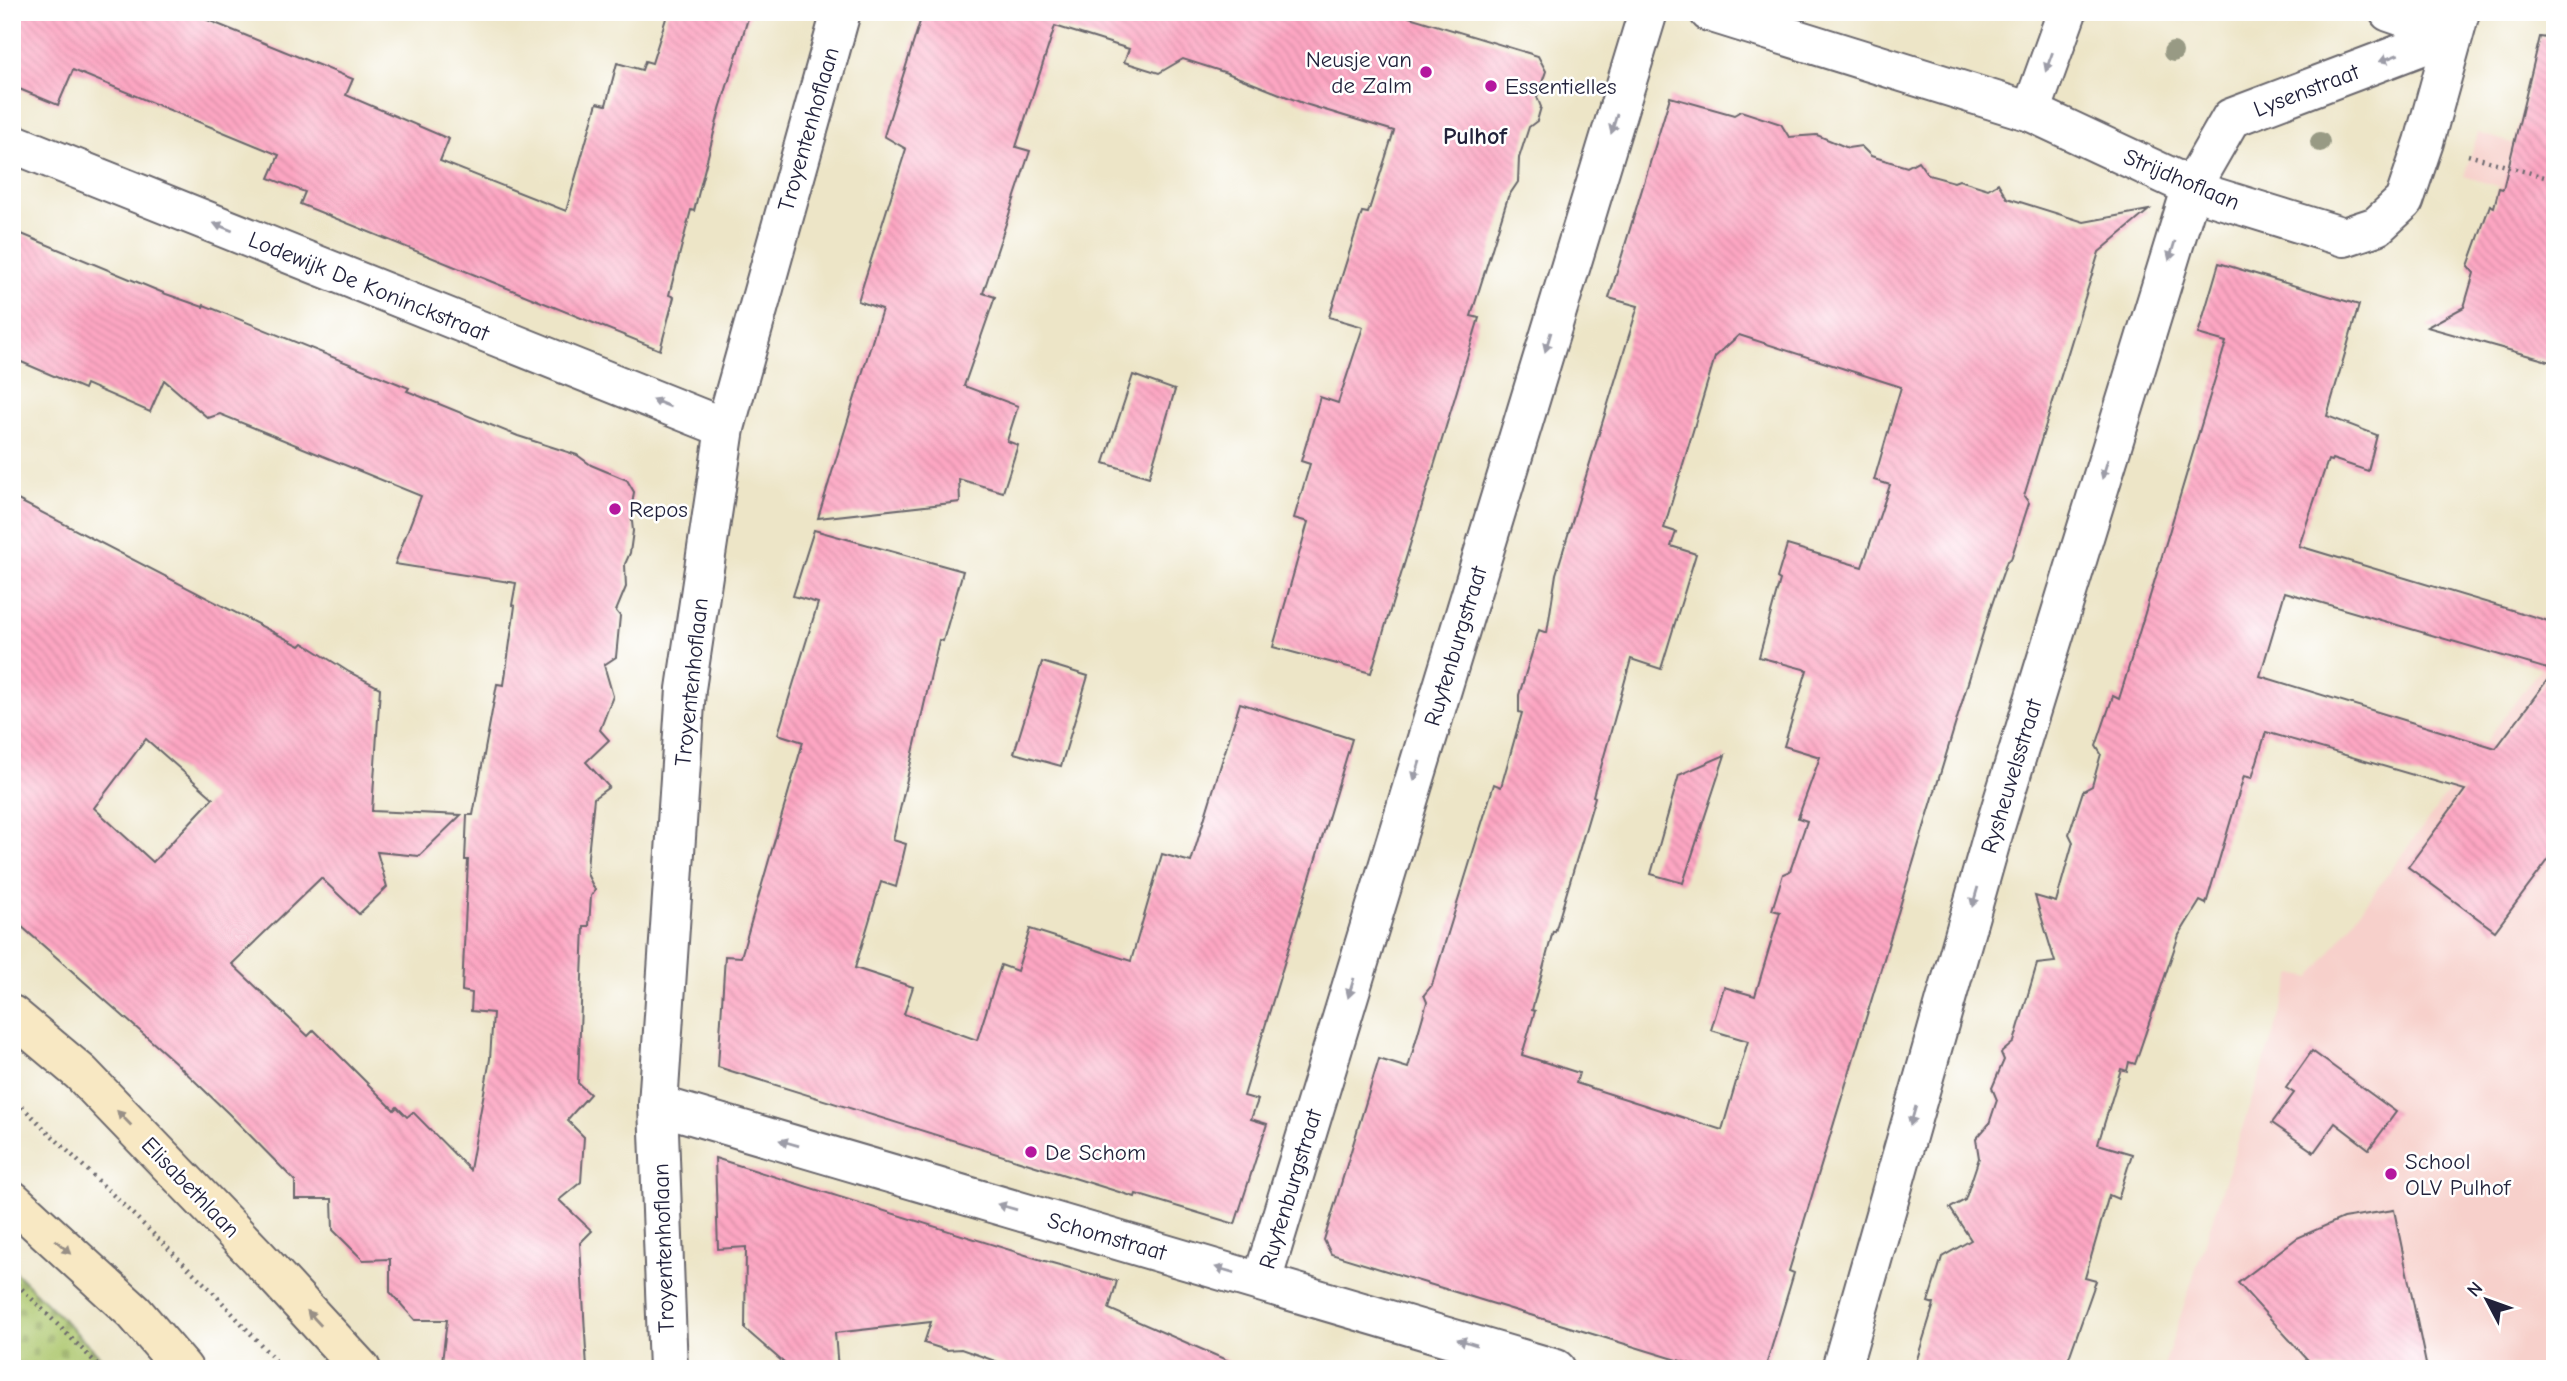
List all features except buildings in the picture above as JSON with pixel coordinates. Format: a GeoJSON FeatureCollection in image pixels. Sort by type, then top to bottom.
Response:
{"type":"FeatureCollection","features":[{"type":"Feature","properties":{"kind":"main road","name":"Elisabethlaan"},"geometry":{"type":"LineString","coordinates":[[12,1015],[81,1073],[257,1256],[361,1369]]}},
{"type":"Feature","properties":{"kind":"main road"},"geometry":{"type":"LineString","coordinates":[[12,1200],[134,1312],[183,1369]]}},
{"type":"Feature","properties":{"kind":"street","name":"Troyentenhoflaan"},"geometry":{"type":"LineString","coordinates":[[668,1369],[658,1105],[686,689],[725,428],[841,12]]}},
{"type":"Feature","properties":{"kind":"street","name":"Ruytenburgstraat"},"geometry":{"type":"LineString","coordinates":[[1262,1281],[1648,12]]}},
{"type":"Feature","properties":{"kind":"street","name":"Strijdhoflaan"},"geometry":{"type":"LineString","coordinates":[[1709,12],[2031,112],[2211,196],[2344,237],[2377,226],[2404,201],[2424,142]]}},
{"type":"Feature","properties":{"kind":"street"},"geometry":{"type":"LineString","coordinates":[[2031,112],[2067,12]]}},
{"type":"Feature","properties":{"kind":"street"},"geometry":{"type":"LineString","coordinates":[[2389,12],[2457,23],[2424,142]]}},
{"type":"Feature","properties":{"kind":"street","name":"Lysenstraat"},"geometry":{"type":"LineString","coordinates":[[2192,186],[2231,118],[2457,23]]}},
{"type":"Feature","properties":{"kind":"street","name":"Lodewijk De Koninckstraat"},"geometry":{"type":"LineString","coordinates":[[12,143],[725,428]]}},
{"type":"Feature","properties":{"kind":"street","name":"Rysheuvelsstraat"},"geometry":{"type":"LineString","coordinates":[[1841,1369],[1995,827],[2192,186]]}},
{"type":"Feature","properties":{"kind":"street","name":"Schomstraat"},"geometry":{"type":"LineString","coordinates":[[658,1105],[1556,1369]]}},
{"type":"Feature","properties":{"kind":"path"},"geometry":{"type":"LineString","coordinates":[[2424,142],[2555,180]]}},
{"type":"Feature","properties":{"kind":"path"},"geometry":{"type":"LineString","coordinates":[[12,1097],[211,1290],[283,1369]]}},
{"type":"Feature","properties":{"kind":"path"},"geometry":{"type":"LineString","coordinates":[[12,1279],[102,1369]]}},
{"type":"Feature","properties":{"kind":"shaded area"},"geometry":{"type":"Polygon","coordinates":[[[2478,133],[2555,156],[2555,204],[2464,176],[2478,133]]]}},
{"type":"Feature","properties":{"kind":"shaded area","name":"School OLV Pulhof"},"geometry":{"type":"Polygon","coordinates":[[[2555,648],[2555,1369],[2163,1369],[2293,974],[2311,978],[2555,648]]]}},
{"type":"Feature","properties":{"kind":"green space"},"geometry":{"type":"Polygon","coordinates":[[[12,1269],[113,1369],[12,1369],[12,1269]]]}},
{"type":"Feature","properties":{"kind":"place","name":"Neusje van de Zalm"},"geometry":{"type":"Point","coordinates":[1426,72]}},
{"type":"Feature","properties":{"kind":"place","name":"Essentielles"},"geometry":{"type":"Point","coordinates":[1491,86]}},
{"type":"Feature","properties":{"kind":"place","name":"Repos"},"geometry":{"type":"Point","coordinates":[615,509]}},
{"type":"Feature","properties":{"kind":"place","name":"De Schom"},"geometry":{"type":"Point","coordinates":[1031,1152]}},
{"type":"Feature","properties":{"kind":"place","name":"School OLV Pulhof"},"geometry":{"type":"Point","coordinates":[2391,1174]}},
{"type":"Feature","properties":{"kind":"district","name":"Pulhof"},"geometry":{"type":"Point","coordinates":[1475,136]}}]}
